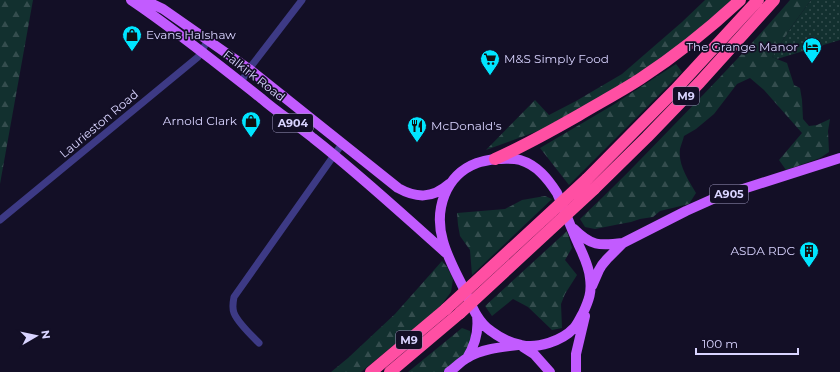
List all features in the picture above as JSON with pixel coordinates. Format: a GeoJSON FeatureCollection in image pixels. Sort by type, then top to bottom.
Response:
{"type":"FeatureCollection","features":[{"type":"Feature","properties":{"kind":"highway"},"geometry":{"type":"LineString","coordinates":[[495,159],[534,140],[608,99],[640,79],[699,36],[740,0]]}},
{"type":"Feature","properties":{"kind":"highway","name":"M9"},"geometry":{"type":"LineString","coordinates":[[371,372],[446,309],[587,178],[675,90],[758,0]]}},
{"type":"Feature","properties":{"kind":"highway","name":"M9"},"geometry":{"type":"LineString","coordinates":[[390,372],[460,313],[594,189],[684,98],[774,0]]}},
{"type":"Feature","properties":{"kind":"main road","name":"Falkirk Road"},"geometry":{"type":"LineString","coordinates":[[131,0],[156,17],[312,137],[447,254]]}},
{"type":"Feature","properties":{"kind":"main road","name":"Falkirk Road"},"geometry":{"type":"LineString","coordinates":[[144,0],[163,9],[249,69],[398,188],[407,193],[421,196],[444,189],[450,184]]}},
{"type":"Feature","properties":{"kind":"main road","name":"A905"},"geometry":{"type":"LineString","coordinates":[[590,296],[598,270],[623,243],[715,198],[840,158]]}},
{"type":"Feature","properties":{"kind":"main road"},"geometry":{"type":"LineString","coordinates":[[550,372],[534,354],[527,349],[503,339],[491,332],[482,323],[477,316],[447,254],[440,231],[440,206],[450,184],[468,167],[477,163],[495,159],[520,160],[533,166],[543,174],[557,193],[589,271],[590,296],[576,354],[576,372]]}},
{"type":"Feature","properties":{"kind":"main road","name":"A905"},"geometry":{"type":"LineString","coordinates":[[571,227],[582,237],[592,243],[608,245],[623,243]]}},
{"type":"Feature","properties":{"kind":"main road"},"geometry":{"type":"LineString","coordinates":[[449,372],[467,358],[491,349],[519,345],[543,345],[558,339],[572,330],[579,322],[590,296]]}},
{"type":"Feature","properties":{"kind":"main road"},"geometry":{"type":"LineString","coordinates":[[467,358],[472,350],[476,338],[478,324],[477,316]]}},
{"type":"Feature","properties":{"kind":"street"},"geometry":{"type":"LineString","coordinates":[[241,82],[249,69],[302,0]]}},
{"type":"Feature","properties":{"kind":"street","name":"Laurieston Road"},"geometry":{"type":"LineString","coordinates":[[2,219],[198,57],[208,40]]}},
{"type":"Feature","properties":{"kind":"street"},"geometry":{"type":"LineString","coordinates":[[259,343],[238,321],[234,313],[234,297],[342,144]]}},
{"type":"Feature","properties":{"kind":"green space"},"geometry":{"type":"Polygon","coordinates":[[[0,0],[33,0],[0,184],[0,0]]]}},
{"type":"Feature","properties":{"kind":"green space"},"geometry":{"type":"Polygon","coordinates":[[[705,0],[731,0],[689,38],[637,77],[554,125],[486,150],[535,100],[549,115],[622,74],[705,0]]]}},
{"type":"Feature","properties":{"kind":"green space"},"geometry":{"type":"Polygon","coordinates":[[[790,0],[811,0],[772,57],[787,63],[794,85],[800,88],[803,119],[809,126],[817,125],[830,119],[828,131],[829,152],[820,158],[786,170],[779,160],[802,133],[764,90],[750,78],[737,84],[714,114],[696,129],[684,136],[680,149],[682,166],[696,193],[689,204],[660,211],[653,217],[631,222],[595,229],[585,227],[580,219],[702,96],[790,0]]]}},
{"type":"Feature","properties":{"kind":"green space"},"geometry":{"type":"Polygon","coordinates":[[[811,0],[840,0],[840,40],[777,59],[772,57],[792,26],[811,0]]]}},
{"type":"Feature","properties":{"kind":"green space"},"geometry":{"type":"Polygon","coordinates":[[[676,64],[682,72],[569,185],[540,148],[613,105],[676,64]]]}},
{"type":"Feature","properties":{"kind":"green space"},"geometry":{"type":"Polygon","coordinates":[[[545,196],[552,199],[472,275],[470,250],[460,236],[457,213],[505,209],[522,200],[545,196]]]}},
{"type":"Feature","properties":{"kind":"green space"},"geometry":{"type":"Polygon","coordinates":[[[567,231],[572,248],[565,260],[577,275],[565,294],[561,304],[562,328],[552,330],[528,307],[513,299],[492,316],[485,306],[567,231]]]}},
{"type":"Feature","properties":{"kind":"green space"},"geometry":{"type":"Polygon","coordinates":[[[442,261],[453,279],[451,292],[439,308],[361,372],[331,372],[395,314],[442,261]]]}},
{"type":"Feature","properties":{"kind":"green space"},"geometry":{"type":"Polygon","coordinates":[[[462,328],[470,331],[472,342],[466,354],[443,372],[408,372],[462,328]]]}},
{"type":"Feature","properties":{"kind":"place","name":"Evans Halshaw"},"geometry":{"type":"Point","coordinates":[132,52]}},
{"type":"Feature","properties":{"kind":"place","name":"The Grange Manor"},"geometry":{"type":"Point","coordinates":[812,64]}},
{"type":"Feature","properties":{"kind":"place","name":"M&S Simply Food"},"geometry":{"type":"Point","coordinates":[490,76]}},
{"type":"Feature","properties":{"kind":"place","name":"Arnold Clark"},"geometry":{"type":"Point","coordinates":[251,138]}},
{"type":"Feature","properties":{"kind":"place","name":"McDonald's"},"geometry":{"type":"Point","coordinates":[417,143]}},
{"type":"Feature","properties":{"kind":"place","name":"ASDA RDC"},"geometry":{"type":"Point","coordinates":[809,268]}}]}
